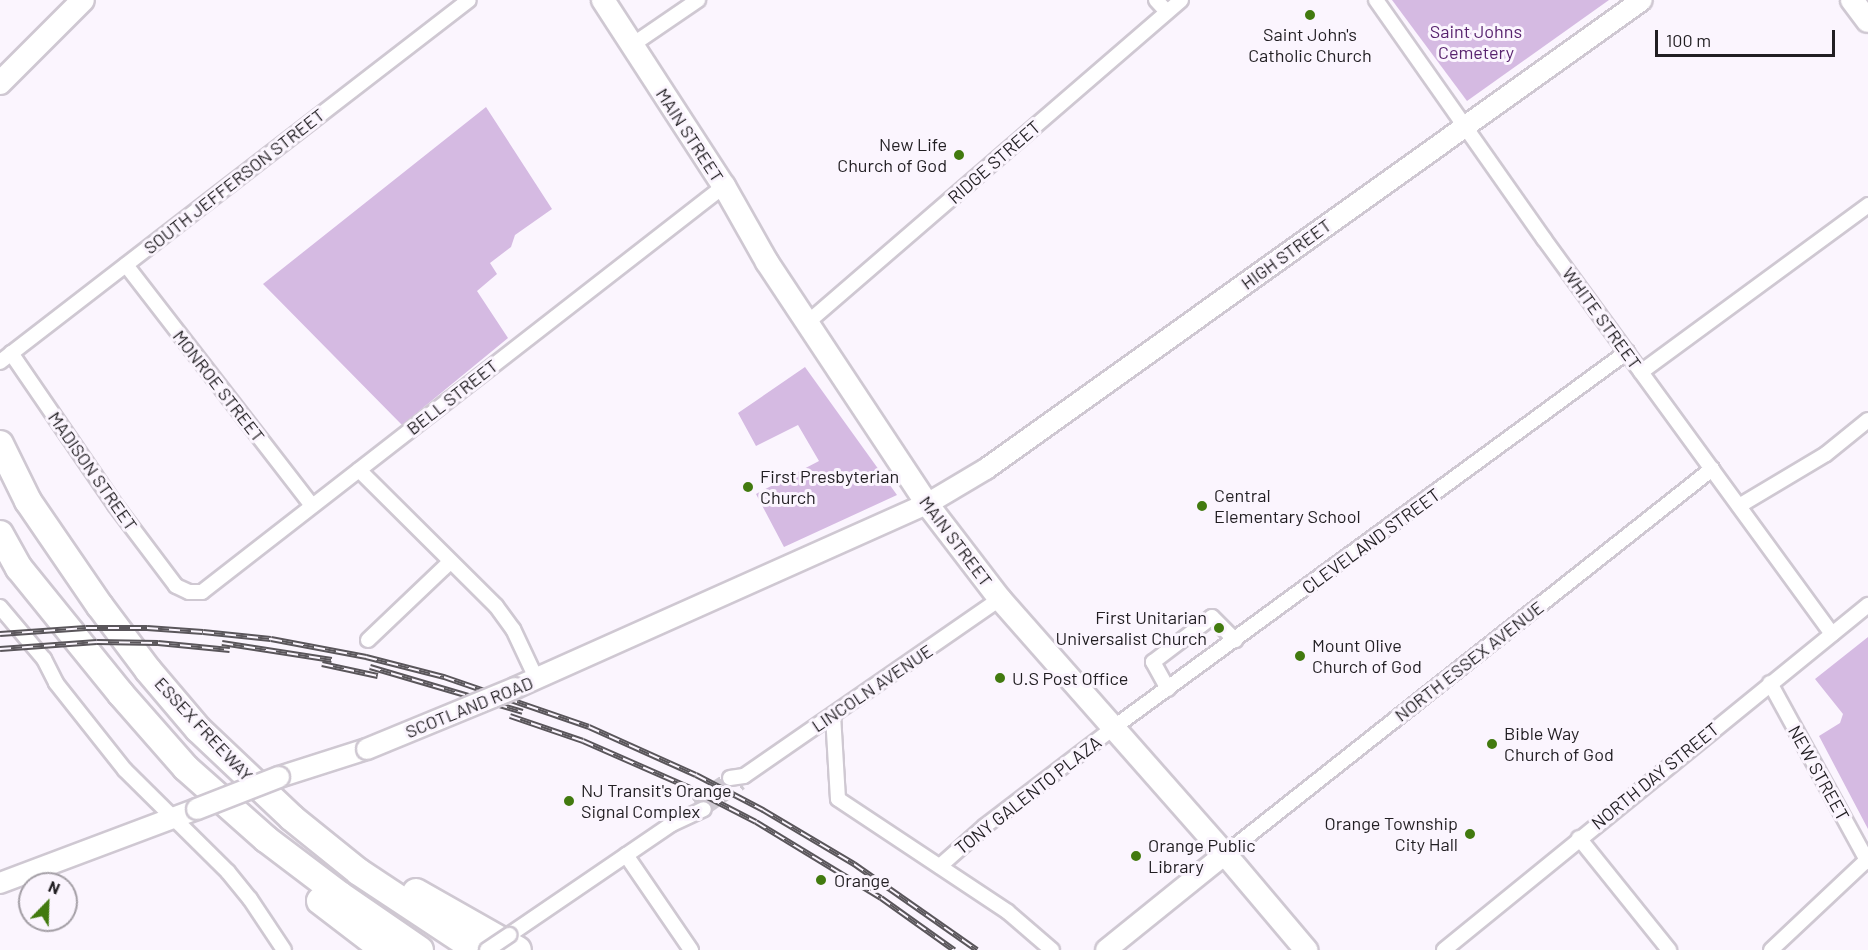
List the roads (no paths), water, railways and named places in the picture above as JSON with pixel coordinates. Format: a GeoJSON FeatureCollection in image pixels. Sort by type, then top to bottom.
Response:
{"type":"FeatureCollection","features":[{"type":"Feature","properties":{"kind":"highway","name":"ESSEX FREEWAY"},"geometry":{"type":"LineString","coordinates":[[0,444],[28,501],[100,606],[148,670],[198,729],[292,818],[358,872],[477,950]]}},
{"type":"Feature","properties":{"kind":"highway","name":"ESSEX FREEWAY"},"geometry":{"type":"LineString","coordinates":[[0,534],[19,568],[121,694],[186,768],[266,839],[340,895],[420,950]]}},
{"type":"Feature","properties":{"kind":"highway"},"geometry":{"type":"LineString","coordinates":[[186,768],[290,878],[384,950]]}},
{"type":"Feature","properties":{"kind":"highway"},"geometry":{"type":"LineString","coordinates":[[292,818],[514,943]]}},
{"type":"Feature","properties":{"kind":"main road"},"geometry":{"type":"LineString","coordinates":[[0,83],[82,0]]}},
{"type":"Feature","properties":{"kind":"main road","name":"MAIN STREET"},"geometry":{"type":"LineString","coordinates":[[603,0],[724,186],[767,262],[927,504],[1000,599],[1226,854],[1306,950]]}},
{"type":"Feature","properties":{"kind":"main road","name":"HIGH STREET"},"geometry":{"type":"LineString","coordinates":[[927,504],[986,469],[1642,0]]}},
{"type":"Feature","properties":{"kind":"main road"},"geometry":{"type":"LineString","coordinates":[[1852,0],[1868,21]]}},
{"type":"Feature","properties":{"kind":"main road","name":"SCOTLAND ROAD"},"geometry":{"type":"LineString","coordinates":[[0,883],[279,777],[367,749],[537,680],[927,504]]}},
{"type":"Feature","properties":{"kind":"main road"},"geometry":{"type":"LineString","coordinates":[[1106,950],[1226,854]]}},
{"type":"Feature","properties":{"kind":"street","name":"SOUTH JEFFERSON STREET"},"geometry":{"type":"LineString","coordinates":[[0,362],[469,0]]}},
{"type":"Feature","properties":{"kind":"street"},"geometry":{"type":"LineString","coordinates":[[632,45],[698,0]]}},
{"type":"Feature","properties":{"kind":"street"},"geometry":{"type":"LineString","coordinates":[[1156,0],[1167,12]]}},
{"type":"Feature","properties":{"kind":"street","name":"RIDGE STREET"},"geometry":{"type":"LineString","coordinates":[[807,323],[1181,0]]}},
{"type":"Feature","properties":{"kind":"street","name":"WHITE STREET"},"geometry":{"type":"LineString","coordinates":[[1376,0],[1464,127],[1832,634]]}},
{"type":"Feature","properties":{"kind":"street","name":"BELL STREET"},"geometry":{"type":"LineString","coordinates":[[176,586],[189,592],[202,592],[724,186]]}},
{"type":"Feature","properties":{"kind":"street"},"geometry":{"type":"LineString","coordinates":[[1641,372],[1868,204]]}},
{"type":"Feature","properties":{"kind":"street","name":"MONROE STREET"},"geometry":{"type":"LineString","coordinates":[[126,265],[312,506]]}},
{"type":"Feature","properties":{"kind":"street","name":"CLEVELAND STREET"},"geometry":{"type":"LineString","coordinates":[[1113,728],[1627,352]]}},
{"type":"Feature","properties":{"kind":"street","name":"MADISON STREET"},"geometry":{"type":"LineString","coordinates":[[11,353],[115,505],[176,586]]}},
{"type":"Feature","properties":{"kind":"street"},"geometry":{"type":"LineString","coordinates":[[1739,506],[1826,454],[1868,420]]}},
{"type":"Feature","properties":{"kind":"street","name":"NORTH ESSEX AVENUE"},"geometry":{"type":"LineString","coordinates":[[1226,854],[1712,469]]}},
{"type":"Feature","properties":{"kind":"street"},"geometry":{"type":"LineString","coordinates":[[359,470],[496,606],[513,629],[537,680]]}},
{"type":"Feature","properties":{"kind":"street"},"geometry":{"type":"LineString","coordinates":[[368,640],[450,562]]}},
{"type":"Feature","properties":{"kind":"street","name":"LINCOLN AVENUE"},"geometry":{"type":"LineString","coordinates":[[738,779],[1000,599]]}},
{"type":"Feature","properties":{"kind":"street","name":"NORTH DAY STREET"},"geometry":{"type":"LineString","coordinates":[[1444,950],[1868,605]]}},
{"type":"Feature","properties":{"kind":"street"},"geometry":{"type":"LineString","coordinates":[[0,607],[44,659],[56,682]]}},
{"type":"Feature","properties":{"kind":"street"},"geometry":{"type":"LineString","coordinates":[[0,613],[33,660],[56,682],[125,770],[228,872],[250,899],[284,950]]}},
{"type":"Feature","properties":{"kind":"street"},"geometry":{"type":"LineString","coordinates":[[1168,689],[1153,662],[1212,617],[1228,630],[1235,640]]}},
{"type":"Feature","properties":{"kind":"street","name":"NEW STREET"},"geometry":{"type":"LineString","coordinates":[[1770,683],[1868,860]]}},
{"type":"Feature","properties":{"kind":"street"},"geometry":{"type":"LineString","coordinates":[[833,715],[838,799],[940,866]]}},
{"type":"Feature","properties":{"kind":"street","name":"TONY GALENTO PLAZA"},"geometry":{"type":"LineString","coordinates":[[1052,950],[1008,912],[940,866],[985,826],[1113,728]]}},
{"type":"Feature","properties":{"kind":"street"},"geometry":{"type":"LineString","coordinates":[[487,950],[514,943],[626,855],[699,806]]}},
{"type":"Feature","properties":{"kind":"street"},"geometry":{"type":"LineString","coordinates":[[1579,838],[1669,950]]}},
{"type":"Feature","properties":{"kind":"street"},"geometry":{"type":"LineString","coordinates":[[626,855],[691,950]]}},
{"type":"Feature","properties":{"kind":"street"},"geometry":{"type":"LineString","coordinates":[[1771,950],[1868,860]]}},
{"type":"Feature","properties":{"kind":"tunnel"},"geometry":{"type":"LineString","coordinates":[[694,802],[730,778]]}},
{"type":"Feature","properties":{"kind":"tunnel"},"geometry":{"type":"LineString","coordinates":[[704,809],[741,783]]}},
{"type":"Feature","properties":{"kind":"railway"},"geometry":{"type":"LineString","coordinates":[[0,634],[86,628],[147,628],[203,632],[271,639],[366,657],[444,677],[589,727],[696,775],[763,810],[854,864],[977,950]]}},
{"type":"Feature","properties":{"kind":"railway"},"geometry":{"type":"LineString","coordinates":[[0,649],[97,642],[158,643],[230,650]]}},
{"type":"Feature","properties":{"kind":"railway"},"geometry":{"type":"LineString","coordinates":[[222,643],[332,660]]}},
{"type":"Feature","properties":{"kind":"railway"},"geometry":{"type":"LineString","coordinates":[[322,664],[378,676]]}},
{"type":"Feature","properties":{"kind":"railway"},"geometry":{"type":"LineString","coordinates":[[370,667],[523,712]]}},
{"type":"Feature","properties":{"kind":"railway"},"geometry":{"type":"LineString","coordinates":[[510,716],[583,741],[690,788],[756,822],[881,898],[954,950]]}},
{"type":"Feature","properties":{"kind":"place","name":"Saint John's Catholic Church"},"geometry":{"type":"Point","coordinates":[1310,15]}},
{"type":"Feature","properties":{"kind":"place","name":"New Life Church of God"},"geometry":{"type":"Point","coordinates":[959,155]}},
{"type":"Feature","properties":{"kind":"place","name":"First Presbyterian Church"},"geometry":{"type":"Point","coordinates":[748,487]}},
{"type":"Feature","properties":{"kind":"place","name":"Central Elementary School"},"geometry":{"type":"Point","coordinates":[1202,506]}},
{"type":"Feature","properties":{"kind":"place","name":"First Unitarian Universalist Church"},"geometry":{"type":"Point","coordinates":[1219,628]}},
{"type":"Feature","properties":{"kind":"place","name":"Mount Olive Church of God"},"geometry":{"type":"Point","coordinates":[1300,656]}},
{"type":"Feature","properties":{"kind":"place","name":"U.S Post Office"},"geometry":{"type":"Point","coordinates":[1000,678]}},
{"type":"Feature","properties":{"kind":"place","name":"Bible Way Church of God"},"geometry":{"type":"Point","coordinates":[1492,744]}},
{"type":"Feature","properties":{"kind":"place","name":"NJ Transit's Orange Signal Complex"},"geometry":{"type":"Point","coordinates":[569,801]}},
{"type":"Feature","properties":{"kind":"place","name":"Orange Township City Hall"},"geometry":{"type":"Point","coordinates":[1470,834]}},
{"type":"Feature","properties":{"kind":"place","name":"Orange Public Library"},"geometry":{"type":"Point","coordinates":[1136,856]}},
{"type":"Feature","properties":{"kind":"place","name":"Orange"},"geometry":{"type":"Point","coordinates":[821,880]}},
{"type":"Feature","properties":{"kind":"park label","name":"Saint Johns Cemetery"},"geometry":{"type":"Point","coordinates":[1476,42]}}]}
